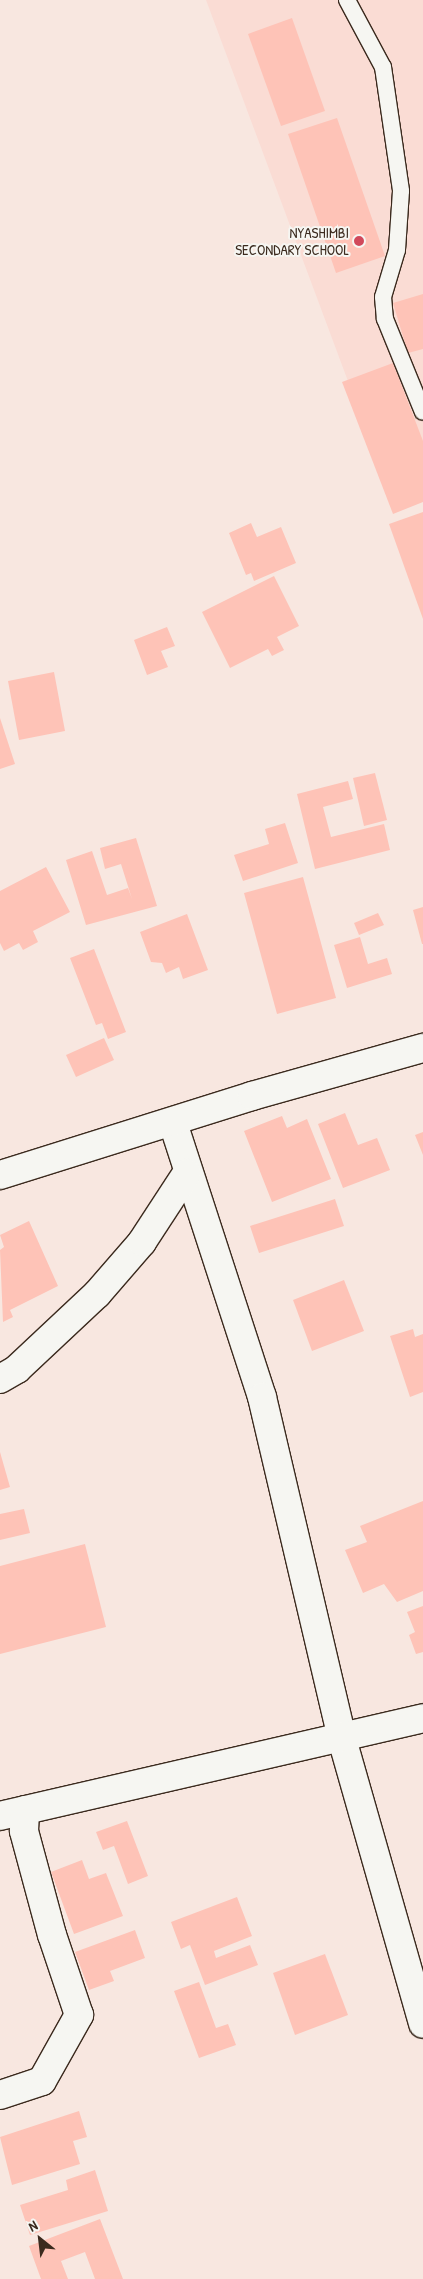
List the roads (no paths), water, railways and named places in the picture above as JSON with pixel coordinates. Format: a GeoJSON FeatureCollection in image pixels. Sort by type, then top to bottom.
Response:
{"type":"FeatureCollection","features":[{"type":"Feature","properties":{"kind":"street"},"geometry":{"type":"LineString","coordinates":[[0,1175],[173,1123],[252,1096],[423,1048]]}},
{"type":"Feature","properties":{"kind":"street"},"geometry":{"type":"LineString","coordinates":[[173,1123],[187,1173],[262,1397],[342,1739],[423,2024]]}},
{"type":"Feature","properties":{"kind":"street"},"geometry":{"type":"LineString","coordinates":[[0,1379],[17,1369],[98,1294],[142,1242],[187,1173]]}},
{"type":"Feature","properties":{"kind":"street"},"geometry":{"type":"LineString","coordinates":[[0,2095],[42,2081],[79,2015],[52,1935],[24,1831],[12,1813],[342,1739],[423,1718]]}},
{"type":"Feature","properties":{"kind":"lane"},"geometry":{"type":"LineString","coordinates":[[347,0],[383,67],[402,191],[397,250],[383,297],[385,319],[423,412]]}},
{"type":"Feature","properties":{"kind":"place","name":"NYASHIMBI SECONDARY SCHOOL"},"geometry":{"type":"Point","coordinates":[359,241]}}]}
